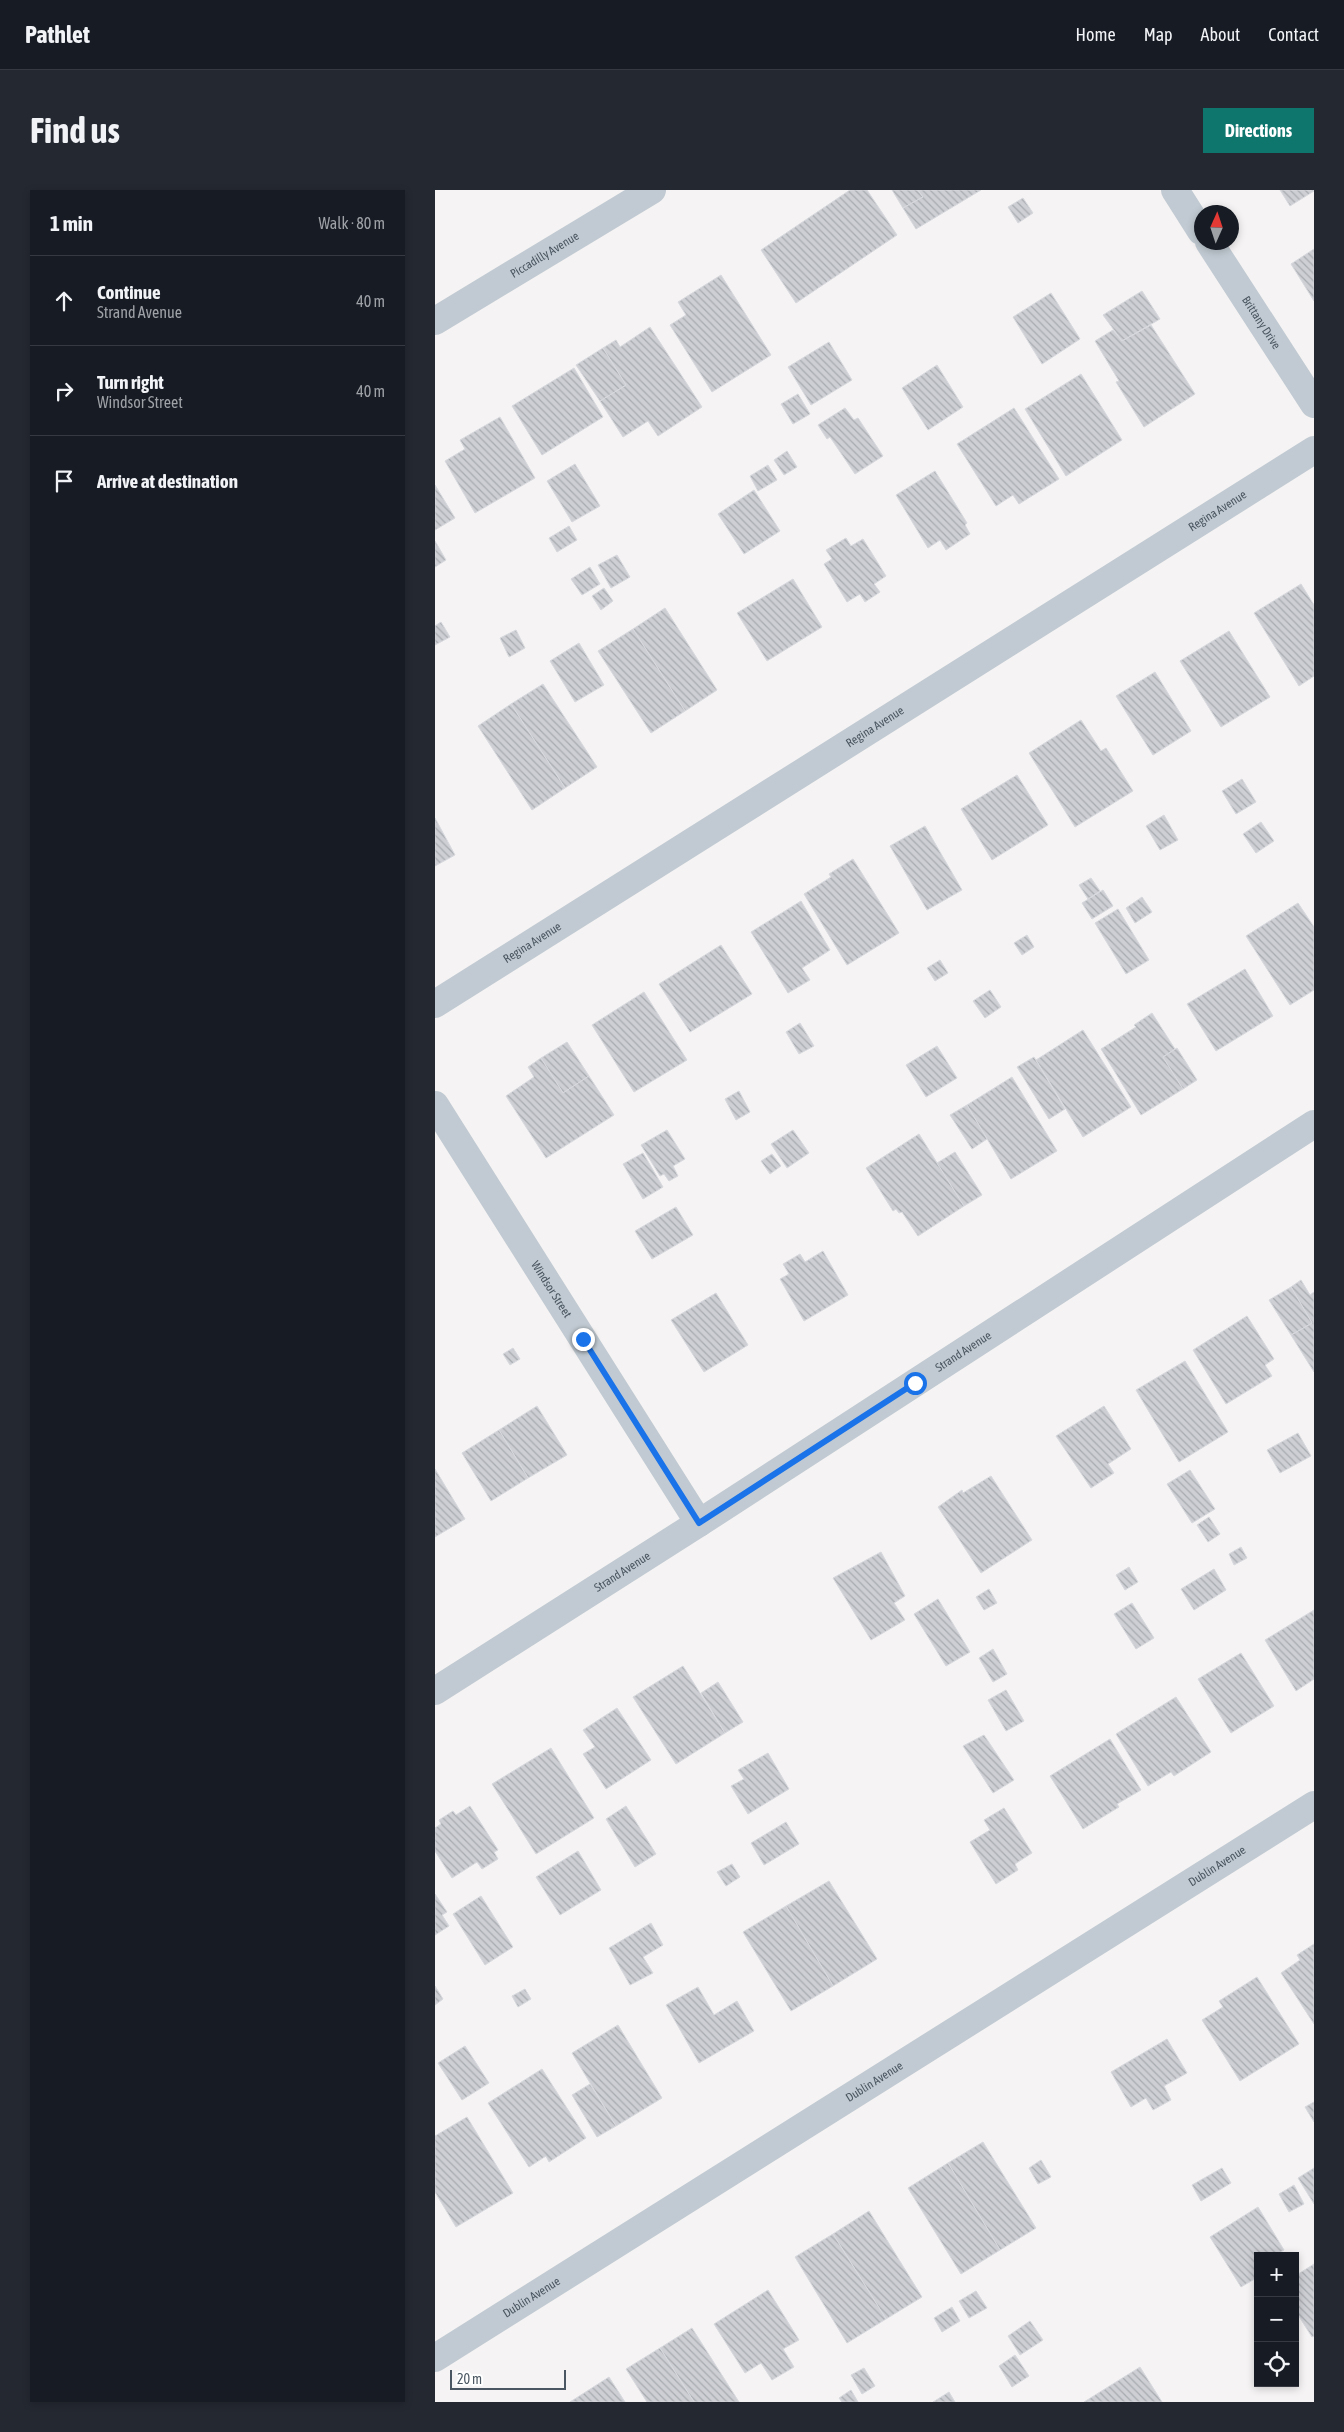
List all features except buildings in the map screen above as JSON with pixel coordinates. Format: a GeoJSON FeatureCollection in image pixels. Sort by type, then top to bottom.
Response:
{"type":"FeatureCollection","features":[{"type":"Feature","properties":{"kind":"street","name":"Piccadilly Avenue"},"geometry":{"type":"LineString","coordinates":[[435,321],[652,190]]}},
{"type":"Feature","properties":{"kind":"street"},"geometry":{"type":"LineString","coordinates":[[1175,190],[1194,220]]}},
{"type":"Feature","properties":{"kind":"street","name":"Brittany Drive"},"geometry":{"type":"LineString","coordinates":[[1214,250],[1314,404]]}},
{"type":"Feature","properties":{"kind":"street","name":"Regina Avenue"},"geometry":{"type":"LineString","coordinates":[[435,1004],[1314,450]]}},
{"type":"Feature","properties":{"kind":"street","name":"Windsor Street"},"geometry":{"type":"LineString","coordinates":[[435,1105],[699,1523]]}},
{"type":"Feature","properties":{"kind":"street","name":"Strand Avenue"},"geometry":{"type":"LineString","coordinates":[[435,1691],[699,1523],[1314,1124]]}},
{"type":"Feature","properties":{"kind":"street","name":"Dublin Avenue"},"geometry":{"type":"LineString","coordinates":[[435,2358],[1314,1805]]}},
{"type":"Feature","properties":{"kind":"route"},"geometry":{"type":"LineString","coordinates":[[583,1339],[699,1523],[915,1383]]}}]}
